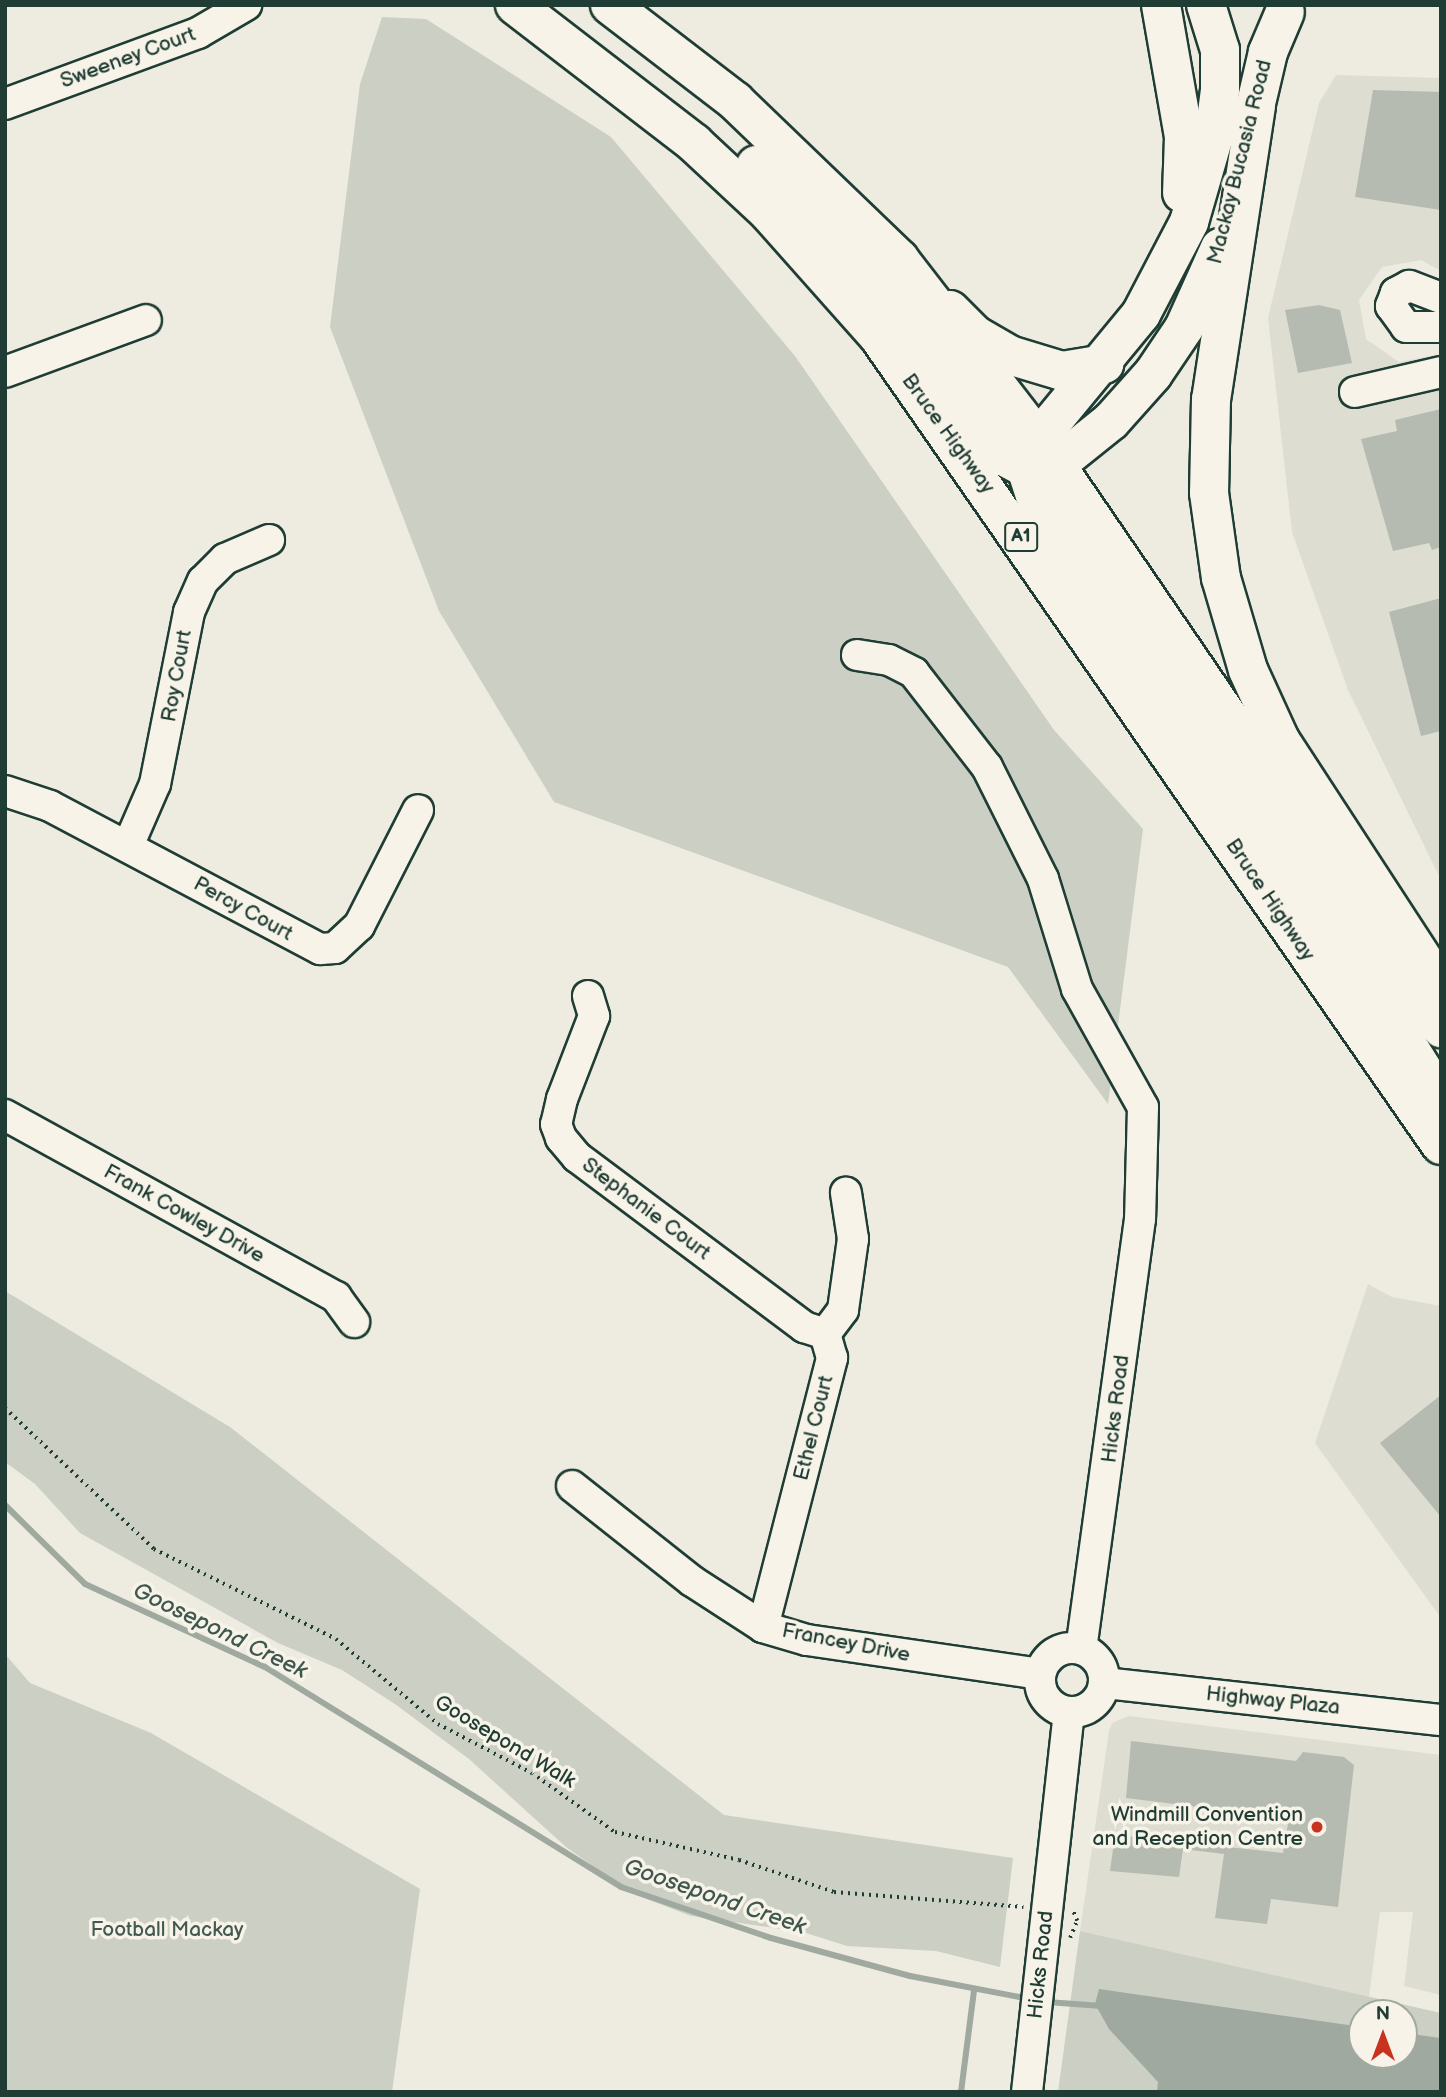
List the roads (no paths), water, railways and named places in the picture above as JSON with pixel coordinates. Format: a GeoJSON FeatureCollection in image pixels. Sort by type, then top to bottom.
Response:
{"type":"FeatureCollection","features":[{"type":"Feature","properties":{"kind":"main road","name":"Bruce Highway"},"geometry":{"type":"LineString","coordinates":[[515,5],[712,159],[794,239],[879,337],[1441,1145]]}},
{"type":"Feature","properties":{"kind":"main road"},"geometry":{"type":"LineString","coordinates":[[534,5],[678,103],[775,182],[887,301],[996,448],[1040,458]]}},
{"type":"Feature","properties":{"kind":"main road"},"geometry":{"type":"LineString","coordinates":[[610,5],[743,109],[900,259],[975,335],[1001,351],[1062,371],[1107,359],[1183,189],[1184,137],[1161,5]]}},
{"type":"Feature","properties":{"kind":"main road"},"geometry":{"type":"LineString","coordinates":[[1207,5],[1241,25],[1259,24],[1289,8]]}},
{"type":"Feature","properties":{"kind":"main road","name":"Mackay Bucasia Road"},"geometry":{"type":"LineString","coordinates":[[1040,458],[1157,290],[1205,171],[1221,72],[1207,5]]}},
{"type":"Feature","properties":{"kind":"main road","name":"Mackay Bucasia Road"},"geometry":{"type":"LineString","coordinates":[[1040,458],[1132,398],[1184,328],[1220,248],[1268,52],[1289,8]]}},
{"type":"Feature","properties":{"kind":"main road"},"geometry":{"type":"LineString","coordinates":[[1256,106],[1210,398],[1209,493],[1221,578],[1241,649],[1280,740],[1441,987]]}},
{"type":"Feature","properties":{"kind":"main road"},"geometry":{"type":"LineString","coordinates":[[900,259],[1441,1028]]}},
{"type":"Feature","properties":{"kind":"main road"},"geometry":{"type":"LineString","coordinates":[[1040,458],[1039,502],[1352,957],[1441,1099]]}},
{"type":"Feature","properties":{"kind":"street","name":"Sweeney Court"},"geometry":{"type":"LineString","coordinates":[[5,104],[198,33],[246,5]]}},
{"type":"Feature","properties":{"kind":"street"},"geometry":{"type":"LineString","coordinates":[[1441,298],[1405,287],[1394,296],[1391,309],[1406,327],[1441,327]]}},
{"type":"Feature","properties":{"kind":"street"},"geometry":{"type":"LineString","coordinates":[[5,372],[146,320]]}},
{"type":"Feature","properties":{"kind":"street"},"geometry":{"type":"LineString","coordinates":[[1355,391],[1441,372]]}},
{"type":"Feature","properties":{"kind":"street","name":"Roy Court"},"geometry":{"type":"LineString","coordinates":[[128,846],[155,784],[193,601],[203,581],[225,559],[269,540]]}},
{"type":"Feature","properties":{"kind":"street","name":"Hicks Road"},"geometry":{"type":"LineString","coordinates":[[858,654],[889,660],[914,673],[987,768],[1043,879],[1077,989],[1143,1107],[1143,1167],[1081,1649]]}},
{"type":"Feature","properties":{"kind":"street","name":"Percy Court"},"geometry":{"type":"LineString","coordinates":[[5,791],[50,806],[306,944],[338,956],[359,926],[418,810]]}},
{"type":"Feature","properties":{"kind":"street","name":"Stephanie Court"},"geometry":{"type":"LineString","coordinates":[[588,996],[594,1016],[562,1099],[556,1124],[561,1138],[577,1157],[804,1327],[825,1334]]}},
{"type":"Feature","properties":{"kind":"street","name":"Frank Cowley Drive"},"geometry":{"type":"LineString","coordinates":[[5,1115],[336,1297],[354,1322]]}},
{"type":"Feature","properties":{"kind":"street"},"geometry":{"type":"LineString","coordinates":[[825,1334],[843,1310],[845,1298],[853,1239],[846,1193]]}},
{"type":"Feature","properties":{"kind":"street","name":"Ethel Court"},"geometry":{"type":"LineString","coordinates":[[763,1627],[832,1358],[825,1334]]}},
{"type":"Feature","properties":{"kind":"street","name":"Francey Drive"},"geometry":{"type":"LineString","coordinates":[[572,1486],[692,1581],[763,1627],[807,1640],[1040,1674]]}},
{"type":"Feature","properties":{"kind":"street"},"geometry":{"type":"LineString","coordinates":[[1081,1649],[1097,1658],[1105,1683],[1097,1702],[1069,1713],[1047,1701],[1040,1674],[1058,1651],[1081,1649]]}},
{"type":"Feature","properties":{"kind":"street","name":"Highway Plaza"},"geometry":{"type":"LineString","coordinates":[[1105,1683],[1441,1720]]}},
{"type":"Feature","properties":{"kind":"street","name":"Hicks Road"},"geometry":{"type":"LineString","coordinates":[[1027,2092],[1069,1713]]}},
{"type":"Feature","properties":{"kind":"waterway","name":"Goosepond Creek"},"geometry":{"type":"LineString","coordinates":[[5,1505],[85,1584],[265,1667],[621,1887],[771,1938],[910,1976],[1029,1999]]}},
{"type":"Feature","properties":{"kind":"waterway"},"geometry":{"type":"LineString","coordinates":[[961,2092],[974,1990]]}},
{"type":"Feature","properties":{"kind":"waterway","name":"Goosepond Creek"},"geometry":{"type":"LineString","coordinates":[[1047,2002],[1102,2006]]}},
{"type":"Feature","properties":{"kind":"place","name":"Windmill Convention and Reception Centre"},"geometry":{"type":"Point","coordinates":[1317,1827]}},
{"type":"Feature","properties":{"kind":"park label","name":"Football Mackay"},"geometry":{"type":"Point","coordinates":[167,1930]}}]}
